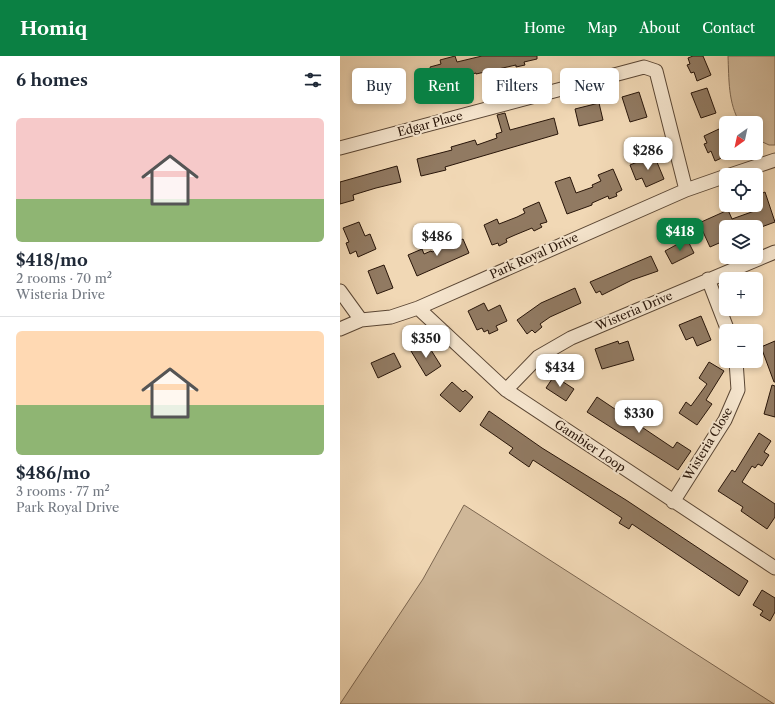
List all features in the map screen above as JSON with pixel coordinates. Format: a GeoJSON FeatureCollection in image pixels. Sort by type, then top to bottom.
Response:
{"type":"FeatureCollection","features":[{"type":"Feature","properties":{"kind":"street","name":"Edgar Place"},"geometry":{"type":"LineString","coordinates":[[340,148],[644,67],[656,71],[686,190]]}},
{"type":"Feature","properties":{"kind":"street"},"geometry":{"type":"LineString","coordinates":[[751,168],[775,160]]}},
{"type":"Feature","properties":{"kind":"street","name":"Park Royal Drive"},"geometry":{"type":"LineString","coordinates":[[340,329],[361,320],[391,317],[418,308],[686,190],[719,178]]}},
{"type":"Feature","properties":{"kind":"street","name":"Wisteria Drive"},"geometry":{"type":"LineString","coordinates":[[506,390],[538,357],[571,338],[775,252]]}},
{"type":"Feature","properties":{"kind":"street"},"geometry":{"type":"LineString","coordinates":[[708,279],[725,324]]}},
{"type":"Feature","properties":{"kind":"street"},"geometry":{"type":"LineString","coordinates":[[340,291],[361,320]]}},
{"type":"Feature","properties":{"kind":"street","name":"Gambier Loop"},"geometry":{"type":"LineString","coordinates":[[418,308],[506,390],[673,502],[775,568]]}},
{"type":"Feature","properties":{"kind":"street","name":"Wisteria Close"},"geometry":{"type":"LineString","coordinates":[[673,502],[725,420],[738,390],[736,368]]}},
{"type":"Feature","properties":{"kind":"shaded area"},"geometry":{"type":"Polygon","coordinates":[[[728,56],[775,56],[775,145],[769,145],[763,142],[763,116],[736,116],[731,99],[728,56]]]}},
{"type":"Feature","properties":{"kind":"shaded area"},"geometry":{"type":"Polygon","coordinates":[[[464,505],[774,704],[340,704],[423,579],[464,505]]]}},
{"type":"Feature","properties":{"kind":"building"},"geometry":{"type":"Polygon","coordinates":[[[455,56],[457,62],[482,56],[537,56],[537,59],[524,62],[525,65],[503,68],[482,68],[482,73],[476,74],[474,74],[474,68],[430,68],[441,64],[440,60],[455,56]]]}},
{"type":"Feature","properties":{"kind":"building"},"geometry":{"type":"Polygon","coordinates":[[[693,56],[703,56],[711,75],[697,81],[694,72],[691,73],[687,65],[690,64],[688,58],[693,56]]]}},
{"type":"Feature","properties":{"kind":"building"},"geometry":{"type":"Polygon","coordinates":[[[707,88],[716,113],[701,118],[691,93],[707,88]]]}},
{"type":"Feature","properties":{"kind":"building"},"geometry":{"type":"Polygon","coordinates":[[[639,92],[647,117],[630,122],[622,97],[639,92]]]}},
{"type":"Feature","properties":{"kind":"building"},"geometry":{"type":"Polygon","coordinates":[[[599,104],[603,120],[579,126],[575,109],[599,104]]]}},
{"type":"Feature","properties":{"kind":"building"},"geometry":{"type":"Polygon","coordinates":[[[505,113],[510,130],[554,118],[558,134],[445,167],[446,170],[421,176],[417,159],[452,150],[451,147],[475,140],[477,145],[497,138],[496,134],[502,132],[497,115],[505,113]]]}},
{"type":"Feature","properties":{"kind":"building"},"geometry":{"type":"Polygon","coordinates":[[[719,129],[719,159],[715,161],[711,151],[708,153],[704,144],[707,143],[704,136],[719,129]]]}},
{"type":"Feature","properties":{"kind":"building"},"geometry":{"type":"Polygon","coordinates":[[[654,155],[664,179],[646,187],[642,178],[636,180],[630,165],[654,155]]]}},
{"type":"Feature","properties":{"kind":"building"},"geometry":{"type":"Polygon","coordinates":[[[397,166],[401,182],[353,195],[354,200],[340,204],[340,182],[397,166]]]}},
{"type":"Feature","properties":{"kind":"building"},"geometry":{"type":"Polygon","coordinates":[[[613,169],[622,190],[616,193],[617,196],[609,199],[608,196],[592,203],[592,205],[567,214],[555,182],[570,177],[576,193],[593,187],[592,185],[601,181],[598,175],[613,169]]]}},
{"type":"Feature","properties":{"kind":"building"},"geometry":{"type":"Polygon","coordinates":[[[765,192],[775,222],[763,226],[763,220],[719,220],[719,243],[710,247],[699,223],[724,212],[729,212],[732,219],[752,212],[763,212],[763,193],[765,192]]]}},
{"type":"Feature","properties":{"kind":"building"},"geometry":{"type":"Polygon","coordinates":[[[539,202],[547,222],[540,224],[542,227],[534,231],[532,228],[515,235],[506,239],[507,242],[499,246],[498,243],[492,245],[484,225],[497,219],[499,224],[517,217],[525,213],[523,209],[539,202]]]}},
{"type":"Feature","properties":{"kind":"building"},"geometry":{"type":"Polygon","coordinates":[[[359,222],[365,236],[370,234],[376,249],[358,257],[356,251],[350,254],[346,243],[349,242],[343,228],[359,222]]]}},
{"type":"Feature","properties":{"kind":"building"},"geometry":{"type":"Polygon","coordinates":[[[463,239],[469,253],[417,276],[408,255],[422,249],[424,254],[431,251],[432,252],[463,239]]]}},
{"type":"Feature","properties":{"kind":"building"},"geometry":{"type":"Polygon","coordinates":[[[687,239],[694,253],[672,264],[665,251],[687,239]]]}},
{"type":"Feature","properties":{"kind":"building"},"geometry":{"type":"Polygon","coordinates":[[[651,256],[658,271],[632,280],[602,295],[600,291],[596,293],[590,282],[651,256]]]}},
{"type":"Feature","properties":{"kind":"building"},"geometry":{"type":"Polygon","coordinates":[[[384,265],[393,288],[377,294],[368,271],[384,265]]]}},
{"type":"Feature","properties":{"kind":"building"},"geometry":{"type":"Polygon","coordinates":[[[575,288],[581,303],[550,317],[540,324],[542,327],[535,333],[532,330],[527,334],[517,320],[541,303],[575,288]]]}},
{"type":"Feature","properties":{"kind":"building"},"geometry":{"type":"Polygon","coordinates":[[[484,303],[488,311],[500,305],[507,321],[496,326],[498,330],[489,334],[488,330],[484,332],[482,328],[477,330],[468,311],[484,303]]]}},
{"type":"Feature","properties":{"kind":"building"},"geometry":{"type":"Polygon","coordinates":[[[701,316],[711,340],[697,346],[693,337],[686,340],[679,325],[701,316]]]}},
{"type":"Feature","properties":{"kind":"building"},"geometry":{"type":"Polygon","coordinates":[[[618,341],[619,344],[628,341],[634,360],[602,369],[595,349],[618,341]]]}},
{"type":"Feature","properties":{"kind":"building"},"geometry":{"type":"Polygon","coordinates":[[[775,341],[775,382],[763,352],[763,346],[775,341]]]}},
{"type":"Feature","properties":{"kind":"building"},"geometry":{"type":"Polygon","coordinates":[[[426,342],[441,366],[426,376],[411,351],[426,342]]]}},
{"type":"Feature","properties":{"kind":"building"},"geometry":{"type":"Polygon","coordinates":[[[394,353],[401,367],[378,378],[371,363],[394,353]]]}},
{"type":"Feature","properties":{"kind":"building"},"geometry":{"type":"Polygon","coordinates":[[[709,362],[724,371],[706,400],[712,404],[697,425],[679,413],[686,402],[691,406],[707,384],[699,378],[709,362]]]}},
{"type":"Feature","properties":{"kind":"building"},"geometry":{"type":"Polygon","coordinates":[[[554,376],[574,389],[566,401],[546,388],[554,376]]]}},
{"type":"Feature","properties":{"kind":"building"},"geometry":{"type":"Polygon","coordinates":[[[452,382],[463,392],[465,390],[473,397],[460,412],[440,395],[452,382]]]}},
{"type":"Feature","properties":{"kind":"building"},"geometry":{"type":"Polygon","coordinates":[[[772,385],[775,386],[775,417],[764,414],[772,385]]]}},
{"type":"Feature","properties":{"kind":"building"},"geometry":{"type":"Polygon","coordinates":[[[597,397],[673,448],[677,442],[691,451],[678,470],[587,412],[597,397]]]}},
{"type":"Feature","properties":{"kind":"building"},"geometry":{"type":"Polygon","coordinates":[[[489,411],[542,448],[626,500],[748,581],[739,596],[632,524],[629,529],[619,523],[622,518],[533,460],[529,467],[509,453],[513,448],[480,425],[489,411]]]}},
{"type":"Feature","properties":{"kind":"building"},"geometry":{"type":"Polygon","coordinates":[[[759,433],[771,441],[764,452],[769,455],[762,466],[758,464],[755,468],[752,466],[742,482],[775,504],[775,517],[767,529],[741,511],[743,507],[718,491],[732,470],[735,472],[759,433]]]}},
{"type":"Feature","properties":{"kind":"building"},"geometry":{"type":"Polygon","coordinates":[[[762,590],[775,598],[775,612],[770,621],[760,615],[763,611],[753,605],[762,590]]]}}]}
